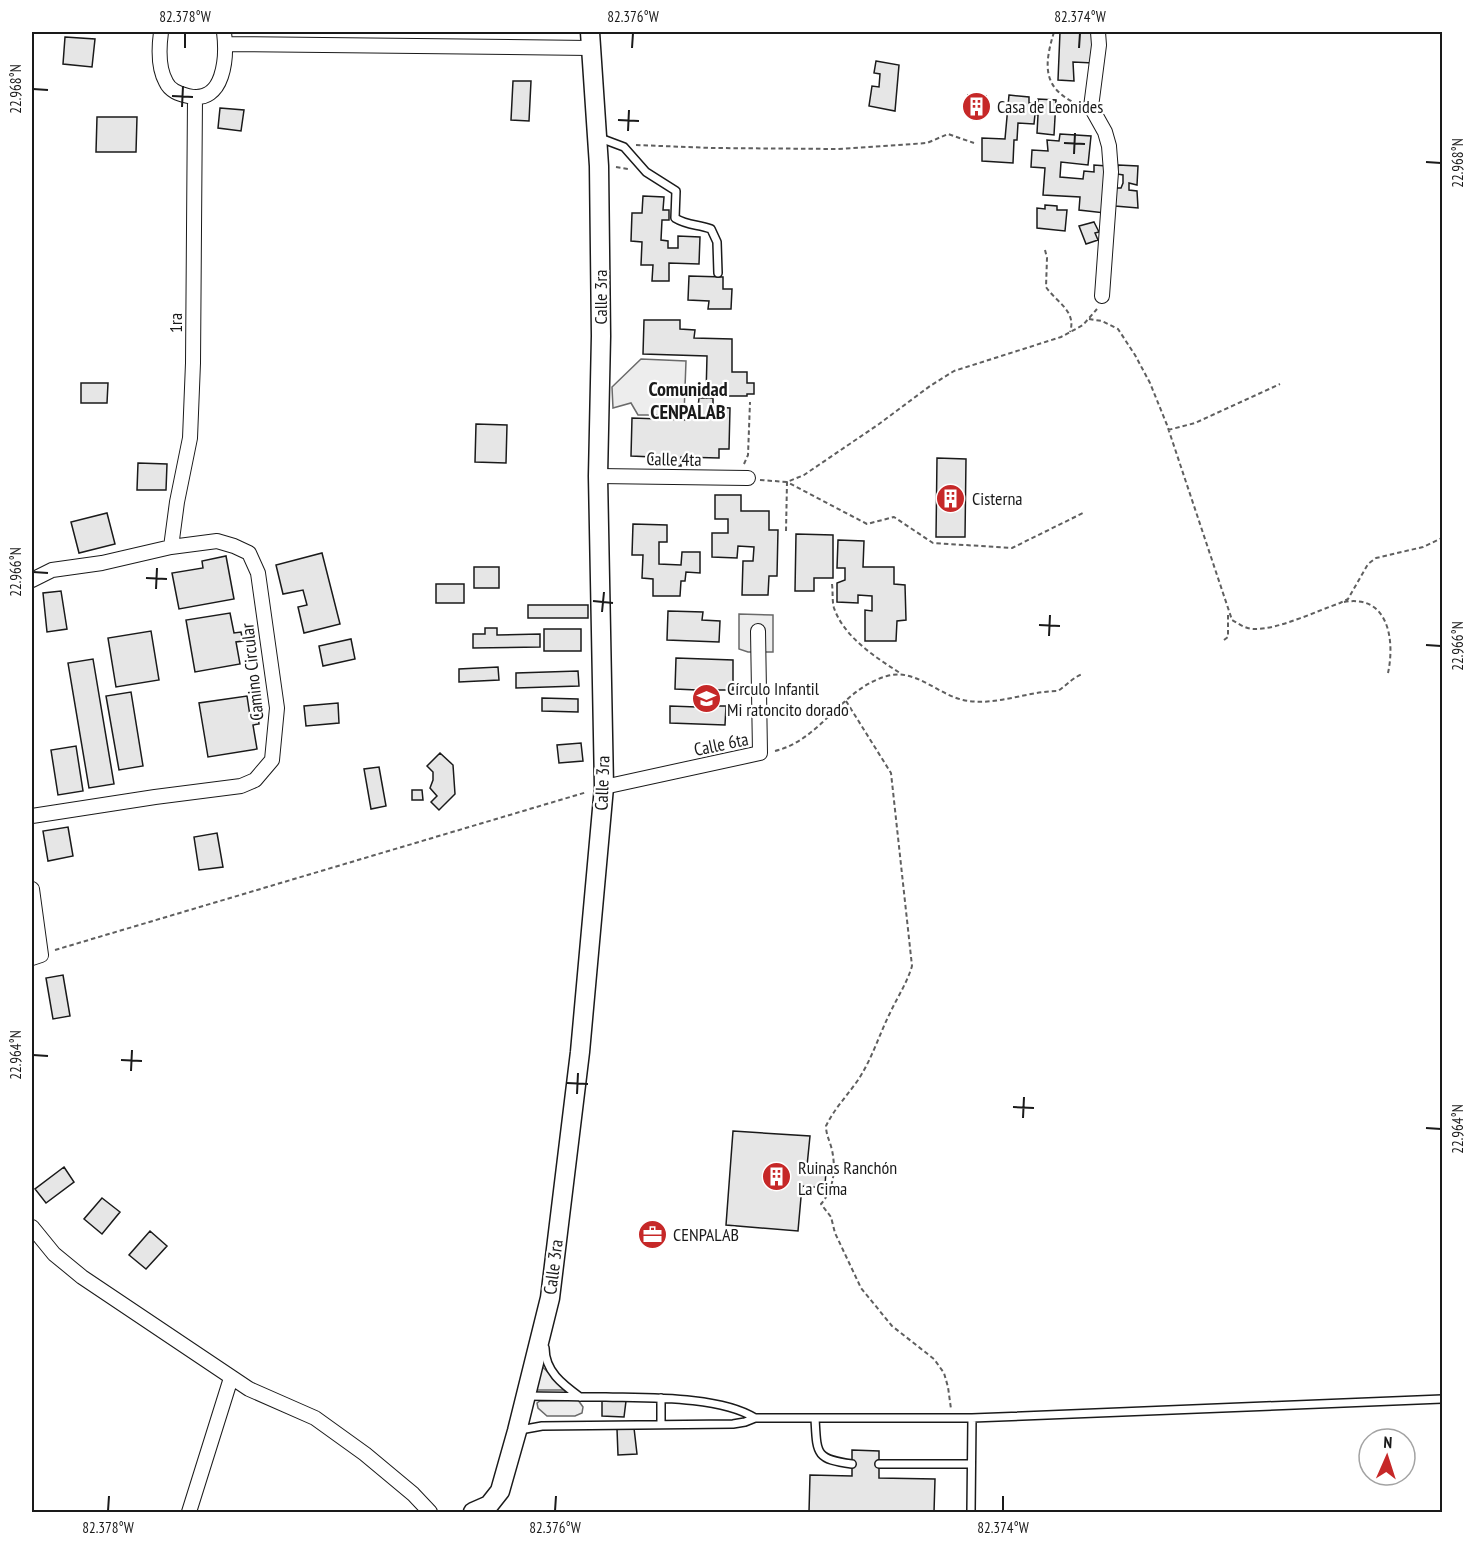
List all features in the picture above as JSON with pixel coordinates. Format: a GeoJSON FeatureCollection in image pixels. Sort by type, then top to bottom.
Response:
{"type":"FeatureCollection","features":[{"type":"Feature","properties":{"kind":"street"},"geometry":{"type":"LineString","coordinates":[[161,32],[161,69],[167,84],[178,94],[195,98],[212,93],[220,80],[225,62],[225,38],[590,40]]}},
{"type":"Feature","properties":{"kind":"street"},"geometry":{"type":"LineString","coordinates":[[1098,32],[1099,45],[1091,107],[1105,132],[1109,146],[1111,172],[1102,296]]}},
{"type":"Feature","properties":{"kind":"street","name":"Calle 3ra"},"geometry":{"type":"LineString","coordinates":[[495,1512],[550,1298],[580,1052],[604,787],[598,476],[601,336],[599,166],[590,40]]}},
{"type":"Feature","properties":{"kind":"street","name":"1ra"},"geometry":{"type":"LineString","coordinates":[[171,547],[177,502],[190,438],[193,363],[195,98]]}},
{"type":"Feature","properties":{"kind":"street","name":"Calle 4ta"},"geometry":{"type":"LineString","coordinates":[[598,476],[748,478]]}},
{"type":"Feature","properties":{"kind":"street","name":"Camino Circular"},"geometry":{"type":"LineString","coordinates":[[32,580],[52,570],[102,563],[171,547],[217,542],[249,553],[258,573],[277,708],[272,760],[255,780],[241,786],[32,816]]}},
{"type":"Feature","properties":{"kind":"street","name":"Calle 6ta"},"geometry":{"type":"LineString","coordinates":[[604,787],[760,753],[758,631]]}},
{"type":"Feature","properties":{"kind":"street"},"geometry":{"type":"LineString","coordinates":[[32,889],[36,956]]}},
{"type":"Feature","properties":{"kind":"street"},"geometry":{"type":"LineString","coordinates":[[32,1227],[54,1254],[82,1277],[249,1389],[315,1418],[413,1494],[430,1512]]}},
{"type":"Feature","properties":{"kind":"street"},"geometry":{"type":"LineString","coordinates":[[189,1512],[231,1378]]}},
{"type":"Feature","properties":{"kind":"street"},"geometry":{"type":"LineString","coordinates":[[473,1512],[489,1505],[500,1491]]}},
{"type":"Feature","properties":{"kind":"lane"},"geometry":{"type":"LineString","coordinates":[[597,137],[624,147],[643,169],[676,191],[675,218],[685,224],[711,229],[717,242],[718,273]]}},
{"type":"Feature","properties":{"kind":"lane"},"geometry":{"type":"LineString","coordinates":[[550,1298],[544,1351],[546,1361],[556,1378],[580,1397]]}},
{"type":"Feature","properties":{"kind":"lane"},"geometry":{"type":"LineString","coordinates":[[525,1395],[661,1398],[733,1408],[755,1418]]}},
{"type":"Feature","properties":{"kind":"lane"},"geometry":{"type":"LineString","coordinates":[[661,1398],[661,1424]]}},
{"type":"Feature","properties":{"kind":"lane"},"geometry":{"type":"LineString","coordinates":[[517,1431],[542,1426],[733,1424],[755,1418],[972,1418],[1443,1400]]}},
{"type":"Feature","properties":{"kind":"lane"},"geometry":{"type":"LineString","coordinates":[[815,1418],[816,1442],[822,1455],[829,1461],[852,1464]]}},
{"type":"Feature","properties":{"kind":"lane"},"geometry":{"type":"LineString","coordinates":[[970,1512],[972,1418]]}},
{"type":"Feature","properties":{"kind":"lane"},"geometry":{"type":"LineString","coordinates":[[879,1464],[970,1464]]}},
{"type":"Feature","properties":{"kind":"path"},"geometry":{"type":"LineString","coordinates":[[1054,32],[1048,60],[1048,77],[1063,96],[1085,107],[1091,107]]}},
{"type":"Feature","properties":{"kind":"path"},"geometry":{"type":"LineString","coordinates":[[615,144],[712,148],[838,149],[927,143],[948,134],[974,143]]}},
{"type":"Feature","properties":{"kind":"path"},"geometry":{"type":"LineString","coordinates":[[599,166],[643,169]]}},
{"type":"Feature","properties":{"kind":"path"},"geometry":{"type":"LineString","coordinates":[[1045,250],[1046,288],[1072,318],[1070,332]]}},
{"type":"Feature","properties":{"kind":"path"},"geometry":{"type":"LineString","coordinates":[[787,482],[822,464],[837,451],[954,371],[1061,337],[1070,332],[1096,312],[1102,296]]}},
{"type":"Feature","properties":{"kind":"path"},"geometry":{"type":"LineString","coordinates":[[1089,319],[1102,321],[1118,329],[1150,383],[1232,620],[1239,625],[1259,629],[1284,623],[1340,603],[1350,601],[1369,604],[1382,615],[1391,645],[1388,673]]}},
{"type":"Feature","properties":{"kind":"path"},"geometry":{"type":"LineString","coordinates":[[1168,430],[1195,423],[1280,384]]}},
{"type":"Feature","properties":{"kind":"path"},"geometry":{"type":"LineString","coordinates":[[733,478],[748,455],[750,402]]}},
{"type":"Feature","properties":{"kind":"path"},"geometry":{"type":"LineString","coordinates":[[748,478],[787,482],[867,524],[894,518],[933,543],[1012,548],[1085,512]]}},
{"type":"Feature","properties":{"kind":"path"},"geometry":{"type":"LineString","coordinates":[[786,531],[787,482]]}},
{"type":"Feature","properties":{"kind":"path"},"geometry":{"type":"LineString","coordinates":[[1340,603],[1348,598],[1368,564],[1376,558],[1423,547],[1443,538]]}},
{"type":"Feature","properties":{"kind":"path"},"geometry":{"type":"LineString","coordinates":[[832,584],[834,608],[848,630],[872,655],[902,674],[916,678],[950,696],[965,701],[999,700],[1058,691],[1070,680],[1082,674]]}},
{"type":"Feature","properties":{"kind":"path"},"geometry":{"type":"LineString","coordinates":[[1224,640],[1230,632],[1228,612]]}},
{"type":"Feature","properties":{"kind":"path"},"geometry":{"type":"LineString","coordinates":[[760,753],[798,743],[863,686],[886,676],[902,674]]}},
{"type":"Feature","properties":{"kind":"path"},"geometry":{"type":"LineString","coordinates":[[846,701],[891,773],[912,966],[908,982],[891,1010],[877,1046],[858,1080],[841,1101],[826,1126],[834,1168],[828,1196],[821,1204],[831,1217],[835,1233],[861,1288],[892,1326],[934,1359],[944,1373],[951,1401],[951,1418]]}},
{"type":"Feature","properties":{"kind":"path"},"geometry":{"type":"LineString","coordinates":[[36,956],[604,787]]}},
{"type":"Feature","properties":{"kind":"shaded area"},"geometry":{"type":"Polygon","coordinates":[[[641,359],[686,361],[684,415],[638,415],[631,403],[613,408],[612,387],[641,359]]]}},
{"type":"Feature","properties":{"kind":"shaded area"},"geometry":{"type":"Polygon","coordinates":[[[739,614],[773,615],[773,652],[748,652],[739,649],[739,614]]]}},
{"type":"Feature","properties":{"kind":"shaded area"},"geometry":{"type":"Polygon","coordinates":[[[539,1364],[568,1390],[535,1390],[539,1364]]]}},
{"type":"Feature","properties":{"kind":"shaded area"},"geometry":{"type":"Polygon","coordinates":[[[578,1400],[583,1407],[582,1413],[575,1416],[547,1416],[538,1408],[537,1403],[540,1401],[578,1400]]]}},
{"type":"Feature","properties":{"kind":"building"},"geometry":{"type":"Polygon","coordinates":[[[1060,32],[1094,33],[1093,63],[1073,62],[1074,81],[1058,80],[1060,32]]]}},
{"type":"Feature","properties":{"kind":"building"},"geometry":{"type":"Polygon","coordinates":[[[65,37],[95,39],[92,67],[63,64],[65,37]]]}},
{"type":"Feature","properties":{"kind":"building"},"geometry":{"type":"Polygon","coordinates":[[[876,61],[899,65],[895,111],[869,106],[872,86],[879,87],[880,74],[874,73],[876,61]]]}},
{"type":"Feature","properties":{"kind":"building"},"geometry":{"type":"Polygon","coordinates":[[[513,81],[531,81],[529,121],[511,120],[513,81]]]}},
{"type":"Feature","properties":{"kind":"building","name":"Casa de Leonides"},"geometry":{"type":"Polygon","coordinates":[[[968,95],[986,96],[985,116],[966,115],[968,95]]]}},
{"type":"Feature","properties":{"kind":"building"},"geometry":{"type":"Polygon","coordinates":[[[1009,95],[1029,97],[1029,103],[1038,103],[1038,99],[1056,100],[1054,135],[1037,133],[1038,115],[1035,114],[1034,124],[1018,123],[1017,140],[1014,140],[1013,163],[982,161],[982,138],[1005,139],[1009,95]]]}},
{"type":"Feature","properties":{"kind":"building"},"geometry":{"type":"Polygon","coordinates":[[[220,108],[244,110],[241,131],[218,128],[220,108]]]}},
{"type":"Feature","properties":{"kind":"building"},"geometry":{"type":"Polygon","coordinates":[[[97,117],[137,117],[136,152],[96,152],[97,117]]]}},
{"type":"Feature","properties":{"kind":"building"},"geometry":{"type":"Polygon","coordinates":[[[1060,134],[1091,136],[1088,165],[1061,162],[1060,177],[1083,179],[1084,171],[1094,172],[1094,165],[1107,166],[1105,213],[1079,210],[1080,197],[1043,195],[1045,168],[1031,167],[1032,150],[1048,151],[1047,140],[1059,141],[1060,134]]]}},
{"type":"Feature","properties":{"kind":"building"},"geometry":{"type":"Polygon","coordinates":[[[1118,165],[1138,166],[1137,185],[1129,183],[1129,190],[1137,191],[1138,208],[1115,206],[1116,188],[1121,188],[1123,183],[1123,175],[1117,174],[1118,165]]]}},
{"type":"Feature","properties":{"kind":"building"},"geometry":{"type":"Polygon","coordinates":[[[643,196],[664,197],[663,210],[669,210],[669,220],[662,220],[661,240],[668,241],[668,248],[678,248],[678,236],[700,237],[699,264],[669,263],[669,281],[652,281],[653,265],[641,265],[642,242],[631,241],[632,213],[642,213],[643,196]]]}},
{"type":"Feature","properties":{"kind":"building"},"geometry":{"type":"Polygon","coordinates":[[[1045,205],[1057,206],[1057,210],[1067,210],[1065,231],[1037,228],[1037,208],[1045,209],[1045,205]]]}},
{"type":"Feature","properties":{"kind":"building"},"geometry":{"type":"Polygon","coordinates":[[[1094,222],[1099,232],[1095,233],[1098,240],[1086,244],[1079,226],[1094,222]]]}},
{"type":"Feature","properties":{"kind":"building"},"geometry":{"type":"Polygon","coordinates":[[[689,276],[723,277],[723,289],[732,289],[731,309],[708,309],[709,301],[688,300],[689,276]]]}},
{"type":"Feature","properties":{"kind":"building"},"geometry":{"type":"Polygon","coordinates":[[[644,320],[680,320],[680,329],[695,330],[694,338],[732,339],[732,372],[747,372],[747,383],[754,383],[754,394],[706,396],[707,356],[643,354],[644,320]]]}},
{"type":"Feature","properties":{"kind":"building"},"geometry":{"type":"Polygon","coordinates":[[[81,383],[108,383],[107,403],[81,403],[81,383]]]}},
{"type":"Feature","properties":{"kind":"building"},"geometry":{"type":"Polygon","coordinates":[[[699,398],[713,398],[713,407],[730,408],[729,449],[719,449],[719,458],[681,457],[681,466],[652,465],[653,457],[631,456],[632,418],[688,420],[689,408],[698,408],[699,398]]]}},
{"type":"Feature","properties":{"kind":"building"},"geometry":{"type":"Polygon","coordinates":[[[476,424],[507,425],[506,463],[475,462],[476,424]]]}},
{"type":"Feature","properties":{"kind":"building","name":"Cisterna"},"geometry":{"type":"Polygon","coordinates":[[[937,458],[966,459],[965,537],[936,537],[937,458]]]}},
{"type":"Feature","properties":{"kind":"building"},"geometry":{"type":"Polygon","coordinates":[[[138,463],[167,464],[166,490],[137,490],[138,463]]]}},
{"type":"Feature","properties":{"kind":"building"},"geometry":{"type":"Polygon","coordinates":[[[715,495],[741,495],[741,511],[769,511],[769,530],[778,530],[777,576],[769,576],[768,595],[742,595],[743,561],[753,561],[754,547],[738,546],[737,558],[712,557],[712,533],[728,533],[728,519],[715,519],[715,495]]]}},
{"type":"Feature","properties":{"kind":"building"},"geometry":{"type":"Polygon","coordinates":[[[107,513],[115,544],[79,553],[71,522],[107,513]]]}},
{"type":"Feature","properties":{"kind":"building"},"geometry":{"type":"Polygon","coordinates":[[[633,524],[667,525],[667,542],[659,542],[659,564],[681,565],[682,552],[700,552],[700,573],[686,572],[685,581],[681,581],[680,596],[653,596],[653,579],[642,578],[643,555],[632,555],[633,524]]]}},
{"type":"Feature","properties":{"kind":"building"},"geometry":{"type":"Polygon","coordinates":[[[796,534],[833,535],[833,578],[814,578],[814,591],[795,591],[796,534]]]}},
{"type":"Feature","properties":{"kind":"building"},"geometry":{"type":"Polygon","coordinates":[[[838,540],[864,541],[863,567],[894,567],[894,584],[905,585],[906,620],[897,621],[896,641],[865,641],[865,610],[872,611],[872,596],[858,595],[858,603],[837,602],[837,583],[845,580],[845,568],[837,568],[838,540]]]}},
{"type":"Feature","properties":{"kind":"building"},"geometry":{"type":"Polygon","coordinates":[[[322,553],[340,624],[304,633],[298,607],[307,605],[303,590],[283,594],[276,565],[322,553]]]}},
{"type":"Feature","properties":{"kind":"building"},"geometry":{"type":"Polygon","coordinates":[[[226,556],[234,599],[179,609],[172,573],[203,568],[202,561],[226,556]]]}},
{"type":"Feature","properties":{"kind":"building"},"geometry":{"type":"Polygon","coordinates":[[[474,567],[499,567],[499,588],[474,588],[474,567]]]}},
{"type":"Feature","properties":{"kind":"building"},"geometry":{"type":"Polygon","coordinates":[[[436,584],[464,584],[464,603],[436,603],[436,584]]]}},
{"type":"Feature","properties":{"kind":"building"},"geometry":{"type":"Polygon","coordinates":[[[61,591],[67,629],[47,632],[43,593],[61,591]]]}},
{"type":"Feature","properties":{"kind":"building"},"geometry":{"type":"Polygon","coordinates":[[[528,605],[588,605],[588,618],[528,618],[528,605]]]}},
{"type":"Feature","properties":{"kind":"building"},"geometry":{"type":"Polygon","coordinates":[[[668,611],[703,612],[702,620],[720,621],[719,642],[667,640],[668,611]]]}},
{"type":"Feature","properties":{"kind":"building"},"geometry":{"type":"Polygon","coordinates":[[[230,613],[234,633],[241,632],[243,641],[236,642],[240,664],[195,672],[186,620],[230,613]]]}},
{"type":"Feature","properties":{"kind":"building"},"geometry":{"type":"Polygon","coordinates":[[[485,628],[497,628],[497,635],[540,634],[540,647],[473,648],[473,634],[485,634],[485,628]]]}},
{"type":"Feature","properties":{"kind":"building"},"geometry":{"type":"Polygon","coordinates":[[[544,629],[581,629],[581,651],[544,651],[544,629]]]}},
{"type":"Feature","properties":{"kind":"building"},"geometry":{"type":"Polygon","coordinates":[[[151,631],[159,680],[116,687],[108,638],[151,631]]]}},
{"type":"Feature","properties":{"kind":"building"},"geometry":{"type":"Polygon","coordinates":[[[351,639],[355,659],[323,666],[319,646],[351,639]]]}},
{"type":"Feature","properties":{"kind":"building","name":"Círculo Infantil Mi ratoncito dorado"},"geometry":{"type":"Polygon","coordinates":[[[676,658],[733,660],[733,690],[716,690],[716,706],[726,706],[725,725],[670,723],[670,706],[697,707],[697,690],[675,689],[676,658]]]}},
{"type":"Feature","properties":{"kind":"building"},"geometry":{"type":"Polygon","coordinates":[[[93,659],[114,784],[89,788],[68,663],[93,659]]]}},
{"type":"Feature","properties":{"kind":"building"},"geometry":{"type":"Polygon","coordinates":[[[498,667],[499,680],[459,682],[459,669],[498,667]]]}},
{"type":"Feature","properties":{"kind":"building"},"geometry":{"type":"Polygon","coordinates":[[[578,671],[579,686],[516,688],[516,673],[578,671]]]}},
{"type":"Feature","properties":{"kind":"building"},"geometry":{"type":"Polygon","coordinates":[[[131,692],[143,766],[119,770],[106,696],[131,692]]]}},
{"type":"Feature","properties":{"kind":"building"},"geometry":{"type":"Polygon","coordinates":[[[247,696],[250,716],[258,715],[259,724],[253,725],[257,749],[208,757],[199,703],[247,696]]]}},
{"type":"Feature","properties":{"kind":"building"},"geometry":{"type":"Polygon","coordinates":[[[542,698],[578,699],[578,712],[542,711],[542,698]]]}},
{"type":"Feature","properties":{"kind":"building"},"geometry":{"type":"Polygon","coordinates":[[[338,703],[339,723],[306,726],[304,706],[338,703]]]}},
{"type":"Feature","properties":{"kind":"building"},"geometry":{"type":"Polygon","coordinates":[[[581,743],[583,761],[559,763],[557,745],[581,743]]]}},
{"type":"Feature","properties":{"kind":"building"},"geometry":{"type":"Polygon","coordinates":[[[76,746],[83,791],[58,795],[51,750],[76,746]]]}},
{"type":"Feature","properties":{"kind":"building"},"geometry":{"type":"Polygon","coordinates":[[[440,753],[453,765],[455,794],[439,810],[431,802],[437,796],[430,788],[433,772],[427,766],[440,753]]]}},
{"type":"Feature","properties":{"kind":"building"},"geometry":{"type":"Polygon","coordinates":[[[379,767],[386,806],[371,809],[364,769],[379,767]]]}},
{"type":"Feature","properties":{"kind":"building"},"geometry":{"type":"Polygon","coordinates":[[[412,790],[422,790],[423,800],[412,800],[412,790]]]}},
{"type":"Feature","properties":{"kind":"building"},"geometry":{"type":"Polygon","coordinates":[[[68,827],[73,856],[48,861],[43,831],[68,827]]]}},
{"type":"Feature","properties":{"kind":"building"},"geometry":{"type":"Polygon","coordinates":[[[217,833],[223,867],[199,870],[194,837],[217,833]]]}},
{"type":"Feature","properties":{"kind":"building"},"geometry":{"type":"Polygon","coordinates":[[[63,975],[70,1016],[53,1019],[46,978],[63,975]]]}},
{"type":"Feature","properties":{"kind":"building","name":"Ruinas Ranchón La Cima"},"geometry":{"type":"Polygon","coordinates":[[[733,1131],[810,1136],[807,1166],[826,1168],[825,1188],[802,1186],[798,1231],[726,1225],[733,1131]]]}},
{"type":"Feature","properties":{"kind":"building"},"geometry":{"type":"Polygon","coordinates":[[[64,1167],[74,1182],[46,1203],[35,1189],[64,1167]]]}},
{"type":"Feature","properties":{"kind":"building"},"geometry":{"type":"Polygon","coordinates":[[[102,1198],[120,1212],[102,1234],[84,1219],[102,1198]]]}},
{"type":"Feature","properties":{"kind":"building"},"geometry":{"type":"Polygon","coordinates":[[[150,1231],[167,1246],[146,1269],[129,1255],[150,1231]]]}},
{"type":"Feature","properties":{"kind":"building"},"geometry":{"type":"Polygon","coordinates":[[[602,1400],[626,1401],[624,1417],[602,1416],[602,1400]]]}},
{"type":"Feature","properties":{"kind":"building"},"geometry":{"type":"Polygon","coordinates":[[[634,1428],[637,1454],[618,1455],[617,1429],[634,1428]]]}},
{"type":"Feature","properties":{"kind":"building"},"geometry":{"type":"Polygon","coordinates":[[[852,1450],[879,1451],[879,1478],[935,1479],[934,1512],[809,1512],[810,1475],[852,1476],[852,1450]]]}},
{"type":"Feature","properties":{"kind":"place","name":"Casa de Leonides"},"geometry":{"type":"Point","coordinates":[976,106]}},
{"type":"Feature","properties":{"kind":"place","name":"Cisterna"},"geometry":{"type":"Point","coordinates":[951,498]}},
{"type":"Feature","properties":{"kind":"place","name":"Círculo Infantil Mi ratoncito dorado"},"geometry":{"type":"Point","coordinates":[706,698]}},
{"type":"Feature","properties":{"kind":"place","name":"Ruinas Ranchón La Cima"},"geometry":{"type":"Point","coordinates":[777,1177]}},
{"type":"Feature","properties":{"kind":"place","name":"CENPALAB"},"geometry":{"type":"Point","coordinates":[652,1234]}},
{"type":"Feature","properties":{"kind":"district","name":"Comunidad CENPALAB"},"geometry":{"type":"Point","coordinates":[688,400]}}]}
